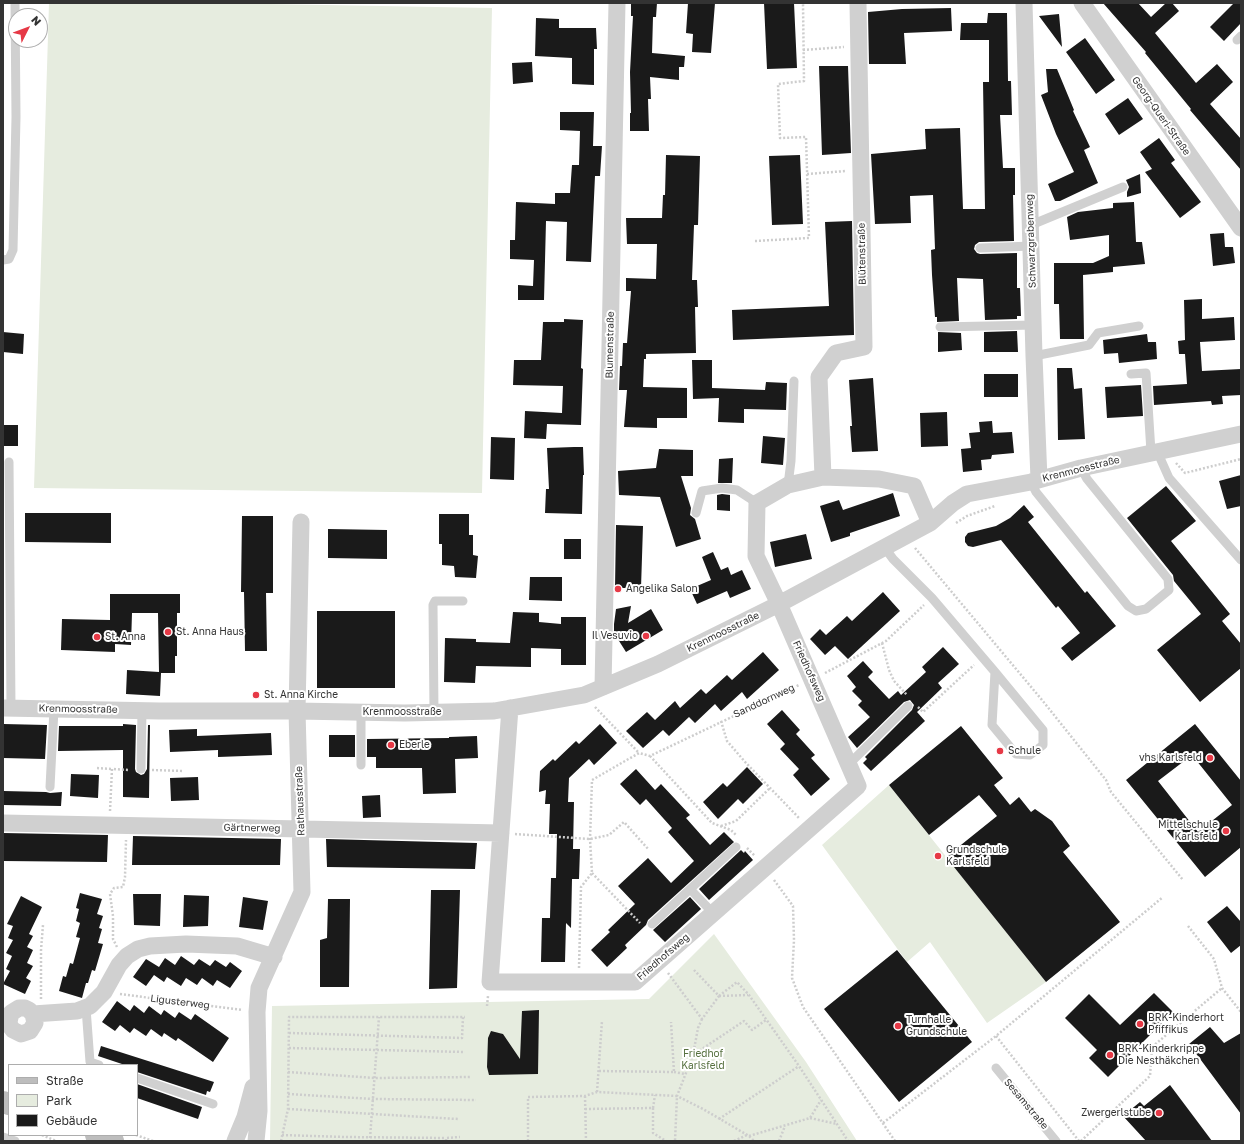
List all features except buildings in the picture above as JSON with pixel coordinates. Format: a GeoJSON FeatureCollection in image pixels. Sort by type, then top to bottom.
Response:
{"type":"FeatureCollection","features":[{"type":"Feature","properties":{"kind":"main road"},"geometry":{"type":"LineString","coordinates":[[99,1136],[113,1141]]}},
{"type":"Feature","properties":{"kind":"street","name":"Blumenstraße"},"geometry":{"type":"LineString","coordinates":[[604,687],[617,3]]}},
{"type":"Feature","properties":{"kind":"street","name":"Blütenstraße"},"geometry":{"type":"LineString","coordinates":[[823,477],[819,377],[836,353],[864,347],[858,3]]}},
{"type":"Feature","properties":{"kind":"street","name":"Schwarzgrabenweg"},"geometry":{"type":"LineString","coordinates":[[1024,3],[1034,325],[1035,480]]}},
{"type":"Feature","properties":{"kind":"street","name":"Georg-Queri-Straße"},"geometry":{"type":"LineString","coordinates":[[1082,3],[1241,228]]}},
{"type":"Feature","properties":{"kind":"street","name":"Krenmoosstraße"},"geometry":{"type":"LineString","coordinates":[[7,708],[434,713],[494,711],[584,695],[658,664],[779,604],[889,554],[930,523],[953,503],[967,494],[1035,480],[1081,468],[1157,455],[1241,434]]}},
{"type":"Feature","properties":{"kind":"street"},"geometry":{"type":"LineString","coordinates":[[779,604],[756,556],[757,503],[788,485],[823,477],[879,479],[914,486],[930,523]]}},
{"type":"Feature","properties":{"kind":"street","name":"Rathausstraße"},"geometry":{"type":"LineString","coordinates":[[256,1141],[259,1111],[257,1072],[257,1012],[259,988],[302,892],[298,711],[301,522]]}},
{"type":"Feature","properties":{"kind":"street","name":"Friedhofsweg"},"geometry":{"type":"LineString","coordinates":[[510,708],[490,982],[636,982],[764,867],[858,786],[779,604]]}},
{"type":"Feature","properties":{"kind":"street","name":"Gärtnerweg"},"geometry":{"type":"LineString","coordinates":[[3,823],[501,833]]}},
{"type":"Feature","properties":{"kind":"street"},"geometry":{"type":"LineString","coordinates":[[38,1013],[30,1031],[21,1034],[13,1030],[10,1026],[7,1012],[24,1008],[38,1013],[77,1011],[86,1008],[104,992],[119,965],[127,956],[138,949],[186,944],[237,946],[274,957]]}},
{"type":"Feature","properties":{"kind":"street","name":"Rathausstraße"},"geometry":{"type":"LineString","coordinates":[[235,1141],[245,1117],[257,1072]]}},
{"type":"Feature","properties":{"kind":"lane"},"geometry":{"type":"LineString","coordinates":[[3,260],[9,259],[13,250],[16,117],[15,3]]}},
{"type":"Feature","properties":{"kind":"lane"},"geometry":{"type":"LineString","coordinates":[[1031,225],[1123,187]]}},
{"type":"Feature","properties":{"kind":"lane"},"geometry":{"type":"LineString","coordinates":[[980,248],[1032,246]]}},
{"type":"Feature","properties":{"kind":"lane"},"geometry":{"type":"LineString","coordinates":[[940,327],[1034,325]]}},
{"type":"Feature","properties":{"kind":"lane"},"geometry":{"type":"LineString","coordinates":[[1034,356],[1089,345],[1098,333],[1139,326]]}},
{"type":"Feature","properties":{"kind":"lane"},"geometry":{"type":"LineString","coordinates":[[1131,374],[1146,374],[1157,455],[1169,478],[1241,560]]}},
{"type":"Feature","properties":{"kind":"lane"},"geometry":{"type":"LineString","coordinates":[[788,485],[791,461],[794,381]]}},
{"type":"Feature","properties":{"kind":"lane"},"geometry":{"type":"LineString","coordinates":[[7,708],[9,462]]}},
{"type":"Feature","properties":{"kind":"lane"},"geometry":{"type":"LineString","coordinates":[[1035,480],[1036,492],[1128,606],[1136,611],[1146,609],[1169,590],[1168,579],[1086,479],[1081,468]]}},
{"type":"Feature","properties":{"kind":"lane"},"geometry":{"type":"LineString","coordinates":[[696,513],[702,491],[722,488],[737,490],[757,503]]}},
{"type":"Feature","properties":{"kind":"lane"},"geometry":{"type":"LineString","coordinates":[[889,554],[932,598],[995,672],[1043,730],[1042,745],[1030,755],[1016,754],[992,725],[995,672]]}},
{"type":"Feature","properties":{"kind":"lane"},"geometry":{"type":"LineString","coordinates":[[434,713],[432,605],[435,601],[463,601]]}},
{"type":"Feature","properties":{"kind":"lane"},"geometry":{"type":"LineString","coordinates":[[849,764],[910,702]]}},
{"type":"Feature","properties":{"kind":"lane"},"geometry":{"type":"LineString","coordinates":[[50,787],[54,709]]}},
{"type":"Feature","properties":{"kind":"lane"},"geometry":{"type":"LineString","coordinates":[[140,769],[142,710]]}},
{"type":"Feature","properties":{"kind":"lane"},"geometry":{"type":"LineString","coordinates":[[361,712],[361,765]]}},
{"type":"Feature","properties":{"kind":"lane"},"geometry":{"type":"LineString","coordinates":[[652,924],[738,844]]}},
{"type":"Feature","properties":{"kind":"lane"},"geometry":{"type":"LineString","coordinates":[[690,889],[713,913]]}},
{"type":"Feature","properties":{"kind":"lane"},"geometry":{"type":"LineString","coordinates":[[86,1008],[90,1062],[96,1064]]}},
{"type":"Feature","properties":{"kind":"lane","name":"Sesamstraße"},"geometry":{"type":"LineString","coordinates":[[996,1068],[1056,1141]]}},
{"type":"Feature","properties":{"kind":"lane"},"geometry":{"type":"LineString","coordinates":[[138,1078],[213,1104]]}},
{"type":"Feature","properties":{"kind":"lane"},"geometry":{"type":"LineString","coordinates":[[3,1137],[15,1141]]}},
{"type":"Feature","properties":{"kind":"path"},"geometry":{"type":"LineString","coordinates":[[755,241],[809,238],[806,137],[780,138],[778,84],[804,81],[802,3]]}},
{"type":"Feature","properties":{"kind":"path"},"geometry":{"type":"LineString","coordinates":[[803,50],[859,46]]}},
{"type":"Feature","properties":{"kind":"path"},"geometry":{"type":"LineString","coordinates":[[807,174],[861,170]]}},
{"type":"Feature","properties":{"kind":"path"},"geometry":{"type":"LineString","coordinates":[[1157,455],[1174,460],[1184,473],[1241,459]]}},
{"type":"Feature","properties":{"kind":"path"},"geometry":{"type":"LineString","coordinates":[[954,524],[967,516],[1000,504]]}},
{"type":"Feature","properties":{"kind":"path"},"geometry":{"type":"LineString","coordinates":[[889,554],[914,547],[919,544]]}},
{"type":"Feature","properties":{"kind":"path"},"geometry":{"type":"LineString","coordinates":[[914,547],[1042,700],[1106,780],[1111,792],[1183,880]]}},
{"type":"Feature","properties":{"kind":"path","name":"Sanddornweg"},"geometry":{"type":"LineString","coordinates":[[650,756],[812,679],[882,643],[932,598]]}},
{"type":"Feature","properties":{"kind":"path"},"geometry":{"type":"LineString","coordinates":[[882,643],[889,670],[894,681],[910,702],[923,712],[982,658]]}},
{"type":"Feature","properties":{"kind":"path"},"geometry":{"type":"LineString","coordinates":[[584,695],[639,753],[650,756],[712,823],[731,830],[738,844]]}},
{"type":"Feature","properties":{"kind":"path"},"geometry":{"type":"LineString","coordinates":[[721,722],[728,741],[770,788],[809,828]]}},
{"type":"Feature","properties":{"kind":"path"},"geometry":{"type":"LineString","coordinates":[[639,753],[592,780],[590,839],[592,873],[642,925]]}},
{"type":"Feature","properties":{"kind":"path"},"geometry":{"type":"LineString","coordinates":[[98,768],[184,771]]}},
{"type":"Feature","properties":{"kind":"path"},"geometry":{"type":"LineString","coordinates":[[110,825],[112,769]]}},
{"type":"Feature","properties":{"kind":"path"},"geometry":{"type":"LineString","coordinates":[[720,826],[736,821],[770,788]]}},
{"type":"Feature","properties":{"kind":"path"},"geometry":{"type":"LineString","coordinates":[[501,833],[590,839],[609,835],[624,822],[649,850]]}},
{"type":"Feature","properties":{"kind":"path"},"geometry":{"type":"LineString","coordinates":[[127,825],[125,877],[123,886],[114,888],[110,894],[113,916],[113,939],[115,946],[127,956]]}},
{"type":"Feature","properties":{"kind":"path"},"geometry":{"type":"LineString","coordinates":[[746,846],[764,867],[793,906],[794,940],[792,978],[803,1007],[895,1141]]}},
{"type":"Feature","properties":{"kind":"path"},"geometry":{"type":"LineString","coordinates":[[579,983],[581,887],[592,873]]}},
{"type":"Feature","properties":{"kind":"path"},"geometry":{"type":"LineString","coordinates":[[884,1123],[996,1036],[1163,897]]}},
{"type":"Feature","properties":{"kind":"path"},"geometry":{"type":"LineString","coordinates":[[38,1013],[43,926]]}},
{"type":"Feature","properties":{"kind":"path"},"geometry":{"type":"LineString","coordinates":[[1188,926],[1214,959],[1222,988],[1241,1012]]}},
{"type":"Feature","properties":{"kind":"path"},"geometry":{"type":"LineString","coordinates":[[659,962],[702,1019]]}},
{"type":"Feature","properties":{"kind":"path"},"geometry":{"type":"LineString","coordinates":[[694,970],[719,996],[748,995]]}},
{"type":"Feature","properties":{"kind":"path"},"geometry":{"type":"LineString","coordinates":[[675,1141],[677,1096],[693,1055],[698,1028],[702,1019],[719,996],[738,982],[799,1066],[848,1141]]}},
{"type":"Feature","properties":{"kind":"path"},"geometry":{"type":"LineString","coordinates":[[996,1036],[1080,1141],[1150,1076],[1152,1047],[1222,988]]}},
{"type":"Feature","properties":{"kind":"path","name":"Ligusterweg"},"geometry":{"type":"LineString","coordinates":[[104,992],[257,1012]]}},
{"type":"Feature","properties":{"kind":"path"},"geometry":{"type":"LineString","coordinates":[[281,1141],[288,1109],[289,1017],[464,1017],[462,1038],[289,1033]]}},
{"type":"Feature","properties":{"kind":"path"},"geometry":{"type":"LineString","coordinates":[[370,1138],[380,1017]]}},
{"type":"Feature","properties":{"kind":"path"},"geometry":{"type":"LineString","coordinates":[[693,1055],[744,1021],[752,1030],[766,1020]]}},
{"type":"Feature","properties":{"kind":"path"},"geometry":{"type":"LineString","coordinates":[[597,1092],[602,1021]]}},
{"type":"Feature","properties":{"kind":"path"},"geometry":{"type":"LineString","coordinates":[[671,1022],[674,1072]]}},
{"type":"Feature","properties":{"kind":"path"},"geometry":{"type":"LineString","coordinates":[[289,1048],[465,1052]]}},
{"type":"Feature","properties":{"kind":"path"},"geometry":{"type":"LineString","coordinates":[[719,1119],[799,1066]]}},
{"type":"Feature","properties":{"kind":"path"},"geometry":{"type":"LineString","coordinates":[[599,1071],[674,1072],[686,1074]]}},
{"type":"Feature","properties":{"kind":"path"},"geometry":{"type":"LineString","coordinates":[[288,1072],[375,1078],[470,1077]]}},
{"type":"Feature","properties":{"kind":"path"},"geometry":{"type":"LineString","coordinates":[[528,1141],[528,1098],[585,1096],[597,1092],[677,1096],[719,1119],[754,1141]]}},
{"type":"Feature","properties":{"kind":"path"},"geometry":{"type":"LineString","coordinates":[[288,1094],[373,1099],[476,1100]]}},
{"type":"Feature","properties":{"kind":"path"},"geometry":{"type":"LineString","coordinates":[[655,1095],[653,1108],[653,1133],[666,1141]]}},
{"type":"Feature","properties":{"kind":"path"},"geometry":{"type":"LineString","coordinates":[[585,1096],[586,1141]]}},
{"type":"Feature","properties":{"kind":"path"},"geometry":{"type":"LineString","coordinates":[[810,1118],[821,1100]]}},
{"type":"Feature","properties":{"kind":"path"},"geometry":{"type":"LineString","coordinates":[[585,1109],[653,1108]]}},
{"type":"Feature","properties":{"kind":"path"},"geometry":{"type":"LineString","coordinates":[[288,1109],[458,1119]]}},
{"type":"Feature","properties":{"kind":"path"},"geometry":{"type":"LineString","coordinates":[[734,1141],[810,1118],[838,1124]]}},
{"type":"Feature","properties":{"kind":"path"},"geometry":{"type":"LineString","coordinates":[[779,1141],[785,1126]]}},
{"type":"Feature","properties":{"kind":"path"},"geometry":{"type":"LineString","coordinates":[[44,1136],[56,1141]]}},
{"type":"Feature","properties":{"kind":"path"},"geometry":{"type":"LineString","coordinates":[[138,1136],[153,1141]]}},
{"type":"Feature","properties":{"kind":"path"},"geometry":{"type":"LineString","coordinates":[[282,1136],[446,1139],[460,1137]]}},
{"type":"Feature","properties":{"kind":"path"},"geometry":{"type":"LineString","coordinates":[[343,1141],[345,1137]]}},
{"type":"Feature","properties":{"kind":"green space"},"geometry":{"type":"Polygon","coordinates":[[[49,3],[214,3],[492,8],[482,493],[34,488],[49,3]]]}},
{"type":"Feature","properties":{"kind":"green space"},"geometry":{"type":"Polygon","coordinates":[[[889,785],[1046,982],[987,1023],[930,942],[907,962],[822,845],[889,785]]]}},
{"type":"Feature","properties":{"kind":"green space","name":"Friedhof Karlsfeld"},"geometry":{"type":"Polygon","coordinates":[[[714,934],[806,1062],[857,1141],[270,1141],[272,1006],[649,999],[714,934]]]}},
{"type":"Feature","properties":{"kind":"place","name":"Angelika Salon"},"geometry":{"type":"Point","coordinates":[618,589]}},
{"type":"Feature","properties":{"kind":"place","name":"St. Anna Haus"},"geometry":{"type":"Point","coordinates":[168,632]}},
{"type":"Feature","properties":{"kind":"place","name":"Il Vesuvio"},"geometry":{"type":"Point","coordinates":[646,636]}},
{"type":"Feature","properties":{"kind":"place","name":"St. Anna"},"geometry":{"type":"Point","coordinates":[97,637]}},
{"type":"Feature","properties":{"kind":"place","name":"St. Anna Kirche"},"geometry":{"type":"Point","coordinates":[256,695]}},
{"type":"Feature","properties":{"kind":"place","name":"Eberle"},"geometry":{"type":"Point","coordinates":[391,745]}},
{"type":"Feature","properties":{"kind":"place","name":"Schule"},"geometry":{"type":"Point","coordinates":[1000,751]}},
{"type":"Feature","properties":{"kind":"place","name":"vhs Karlsfeld"},"geometry":{"type":"Point","coordinates":[1210,758]}},
{"type":"Feature","properties":{"kind":"place","name":"Mittelschule Karlsfeld"},"geometry":{"type":"Point","coordinates":[1226,831]}},
{"type":"Feature","properties":{"kind":"place","name":"Grundschule Karlsfeld"},"geometry":{"type":"Point","coordinates":[938,856]}},
{"type":"Feature","properties":{"kind":"place","name":"BRK-Kinderhort Pfiffikus"},"geometry":{"type":"Point","coordinates":[1140,1024]}},
{"type":"Feature","properties":{"kind":"place","name":"Turnhalle Grundschule"},"geometry":{"type":"Point","coordinates":[898,1026]}},
{"type":"Feature","properties":{"kind":"place","name":"BRK-Kinderkrippe Die Nesthäkchen"},"geometry":{"type":"Point","coordinates":[1110,1055]}},
{"type":"Feature","properties":{"kind":"place","name":"Zwergerlstube"},"geometry":{"type":"Point","coordinates":[1159,1113]}}]}
